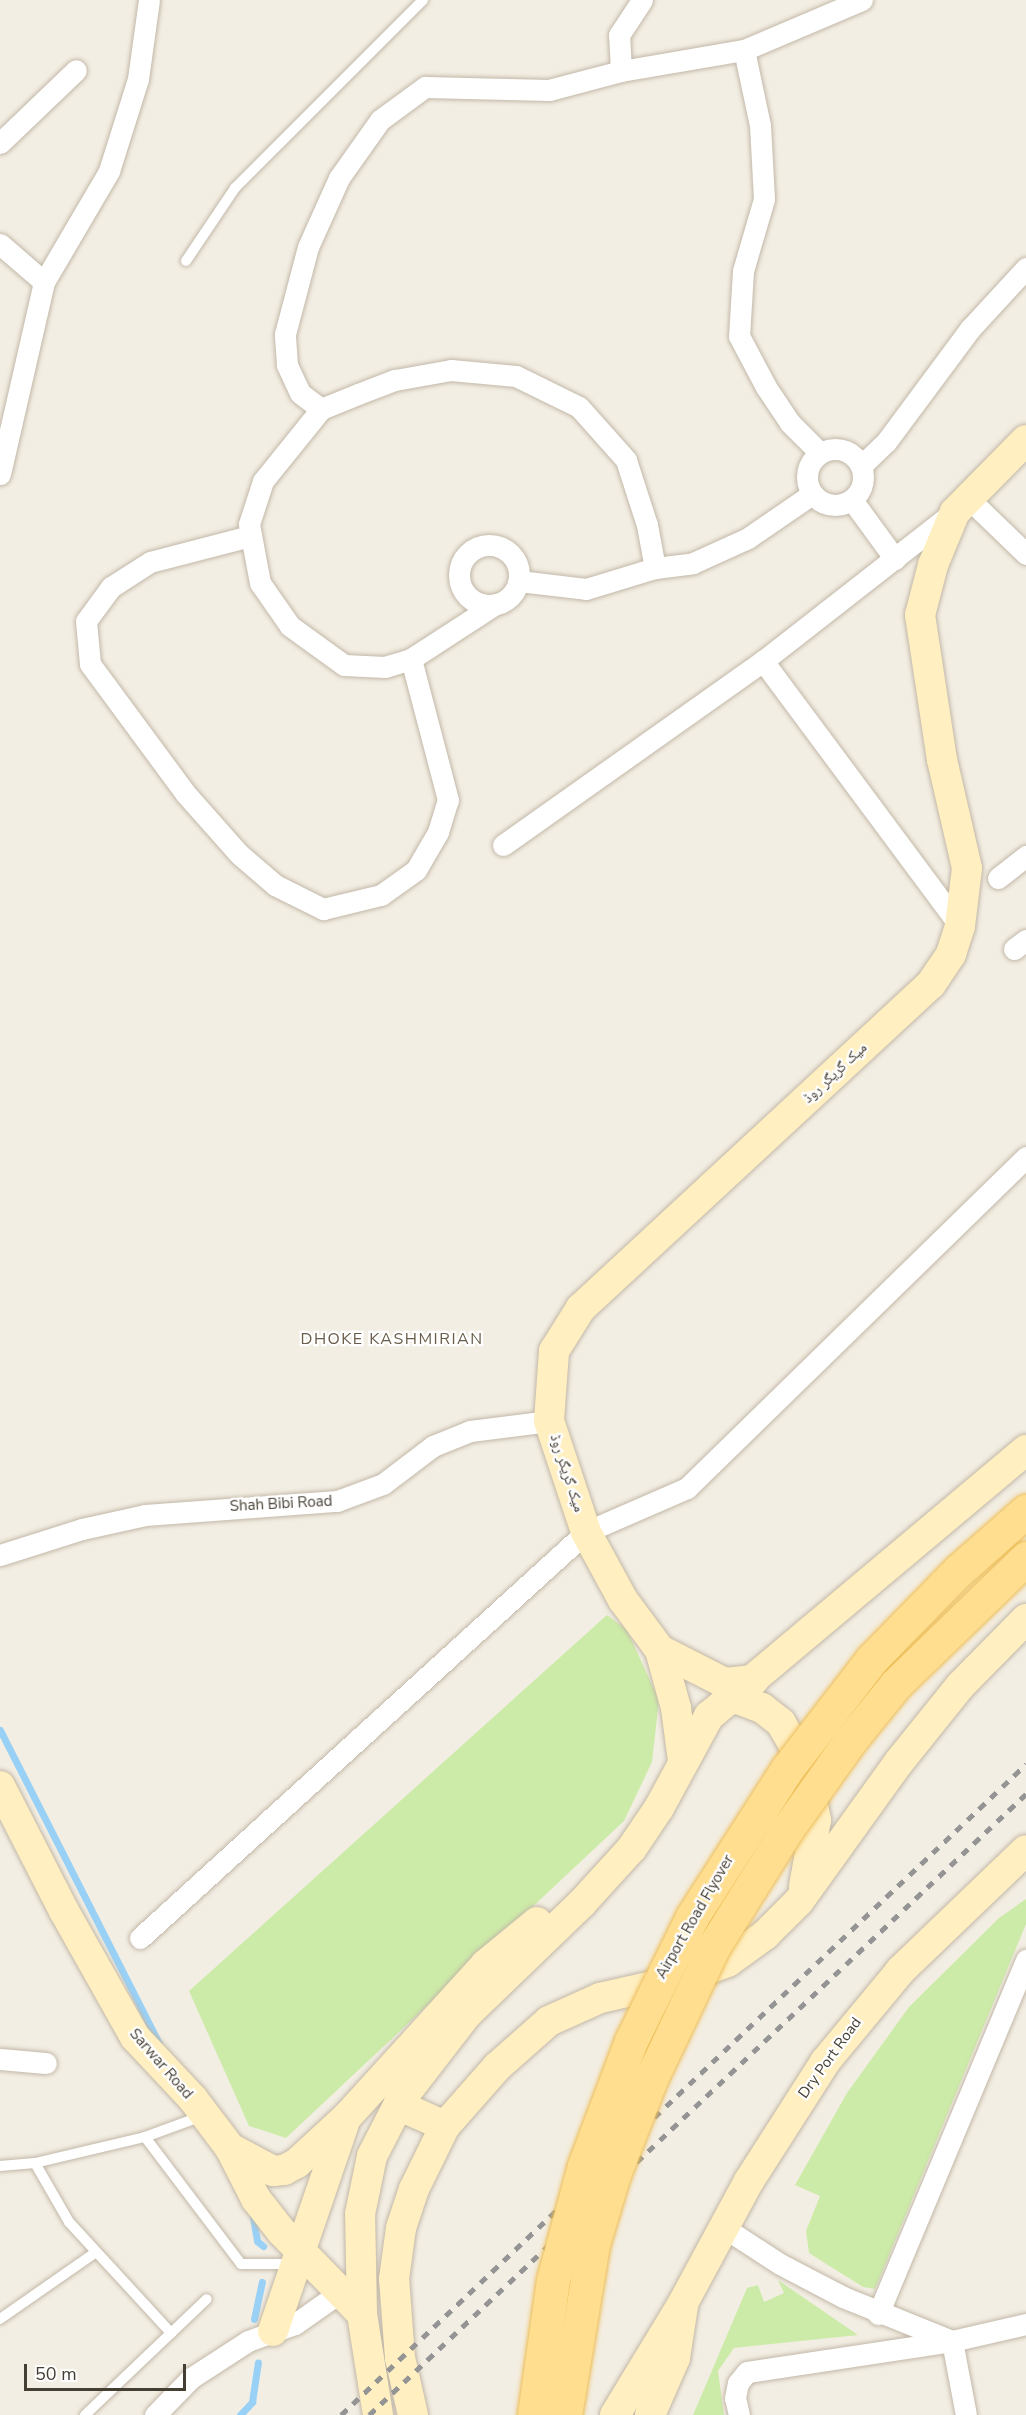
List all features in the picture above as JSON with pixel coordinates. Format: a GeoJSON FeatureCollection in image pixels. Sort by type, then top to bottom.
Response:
{"type":"FeatureCollection","features":[{"type":"Feature","properties":{"kind":"main road","name":"Airport Road Flyover"},"geometry":{"type":"LineString","coordinates":[[534,2415],[553,2280],[584,2166],[631,2041],[692,1917],[787,1769],[872,1659],[958,1571],[1026,1510]]}},
{"type":"Feature","properties":{"kind":"main road","name":"Airport Road Flyover"},"geometry":{"type":"LineString","coordinates":[[565,2415],[593,2244],[613,2177],[651,2079],[714,1946],[786,1831],[850,1741],[896,1684],[1026,1558]]}},
{"type":"Feature","properties":{"kind":"street"},"geometry":{"type":"LineString","coordinates":[[0,474],[44,282],[109,171],[138,80],[149,0]]}},
{"type":"Feature","properties":{"kind":"street"},"geometry":{"type":"LineString","coordinates":[[621,71],[619,35],[642,0]]}},
{"type":"Feature","properties":{"kind":"street"},"geometry":{"type":"LineString","coordinates":[[321,409],[300,393],[287,365],[285,334],[316,228],[339,178],[380,120],[424,87],[549,90],[621,71],[744,50],[862,0]]}},
{"type":"Feature","properties":{"kind":"street"},"geometry":{"type":"LineString","coordinates":[[744,50],[760,124],[764,199],[743,271],[740,336],[766,387],[790,423],[820,453]]}},
{"type":"Feature","properties":{"kind":"street"},"geometry":{"type":"LineString","coordinates":[[0,143],[76,70]]}},
{"type":"Feature","properties":{"kind":"street"},"geometry":{"type":"LineString","coordinates":[[0,244],[44,282]]}},
{"type":"Feature","properties":{"kind":"street"},"geometry":{"type":"LineString","coordinates":[[861,466],[886,442],[970,329],[1026,268]]}},
{"type":"Feature","properties":{"kind":"street"},"geometry":{"type":"LineString","coordinates":[[494,605],[474,601],[461,586],[460,566],[465,557],[482,545],[502,548],[517,561],[519,581],[510,597],[411,659],[385,667],[344,665],[290,627],[260,583],[249,524],[263,481],[321,409],[395,380],[451,370],[516,376],[579,406],[626,460],[647,525],[655,568]]}},
{"type":"Feature","properties":{"kind":"street","name":"میک گریگر روڈ"},"geometry":{"type":"LineString","coordinates":[[683,1761],[676,1708],[660,1650],[623,1600],[586,1532],[549,1421],[554,1351],[581,1308],[932,984],[951,954],[960,926],[967,868],[942,760],[920,615],[933,565],[961,505],[1026,440]]}},
{"type":"Feature","properties":{"kind":"street"},"geometry":{"type":"LineString","coordinates":[[839,449],[856,458],[861,466],[862,485],[852,500],[835,506],[812,494],[808,468],[820,453],[839,449]]}},
{"type":"Feature","properties":{"kind":"street"},"geometry":{"type":"LineString","coordinates":[[519,581],[586,590],[655,568],[693,563],[730,546],[795,508],[812,494]]}},
{"type":"Feature","properties":{"kind":"street"},"geometry":{"type":"LineString","coordinates":[[852,500],[895,559]]}},
{"type":"Feature","properties":{"kind":"street"},"geometry":{"type":"LineString","coordinates":[[503,845],[763,661],[961,505],[1026,554]]}},
{"type":"Feature","properties":{"kind":"street"},"geometry":{"type":"LineString","coordinates":[[250,536],[150,561],[111,587],[86,621],[90,664],[185,793],[239,854],[275,885],[323,909],[381,896],[416,870],[438,832],[448,801],[411,659]]}},
{"type":"Feature","properties":{"kind":"street"},"geometry":{"type":"LineString","coordinates":[[763,661],[960,926]]}},
{"type":"Feature","properties":{"kind":"street"},"geometry":{"type":"LineString","coordinates":[[998,879],[1026,856]]}},
{"type":"Feature","properties":{"kind":"street"},"geometry":{"type":"LineString","coordinates":[[140,1938],[586,1532],[687,1488],[1026,1157]]}},
{"type":"Feature","properties":{"kind":"street","name":"Shah Bibi Road"},"geometry":{"type":"LineString","coordinates":[[0,1555],[82,1529],[145,1515],[337,1502],[383,1484],[433,1446],[470,1431],[549,1421]]}},
{"type":"Feature","properties":{"kind":"street"},"geometry":{"type":"LineString","coordinates":[[378,2415],[362,2314],[358,2267],[363,2188],[376,2148],[398,2105],[467,2013],[610,1873],[659,1808],[709,1716],[1026,1450]]}},
{"type":"Feature","properties":{"kind":"street"},"geometry":{"type":"LineString","coordinates":[[412,2415],[400,2358],[394,2279],[401,2228],[414,2189],[445,2126],[497,2067],[549,2021],[600,1998],[679,1980],[729,1962],[765,1935],[799,1901],[960,1686],[1026,1619]]}},
{"type":"Feature","properties":{"kind":"street","name":"میک گریگر روڈ"},"geometry":{"type":"LineString","coordinates":[[660,1650],[725,1683],[754,1680]]}},
{"type":"Feature","properties":{"kind":"street"},"geometry":{"type":"LineString","coordinates":[[728,1700],[738,1699],[762,1708],[781,1723],[808,1782],[816,1820],[810,1864],[799,1901]]}},
{"type":"Feature","properties":{"kind":"street","name":"Sarwar Road"},"geometry":{"type":"LineString","coordinates":[[1,1788],[121,2016],[230,2148],[256,2199],[300,2254],[362,2314]]}},
{"type":"Feature","properties":{"kind":"street","name":"Dry Port Road"},"geometry":{"type":"LineString","coordinates":[[615,2415],[683,2303],[723,2227],[782,2127],[862,2013],[901,1970],[1026,1850]]}},
{"type":"Feature","properties":{"kind":"street"},"geometry":{"type":"LineString","coordinates":[[230,2148],[259,2166],[284,2170],[346,2118],[486,1964],[521,1933],[610,1873]]}},
{"type":"Feature","properties":{"kind":"street"},"geometry":{"type":"LineString","coordinates":[[878,2314],[1026,1960]]}},
{"type":"Feature","properties":{"kind":"street"},"geometry":{"type":"LineString","coordinates":[[0,2059],[46,2063]]}},
{"type":"Feature","properties":{"kind":"street"},"geometry":{"type":"LineString","coordinates":[[398,2105],[445,2126]]}},
{"type":"Feature","properties":{"kind":"street"},"geometry":{"type":"LineString","coordinates":[[273,2331],[346,2118]]}},
{"type":"Feature","properties":{"kind":"street"},"geometry":{"type":"LineString","coordinates":[[723,2227],[780,2264],[878,2314],[952,2341]]}},
{"type":"Feature","properties":{"kind":"street"},"geometry":{"type":"LineString","coordinates":[[155,2415],[191,2378],[248,2341],[295,2324],[339,2293]]}},
{"type":"Feature","properties":{"kind":"street"},"geometry":{"type":"LineString","coordinates":[[650,2415],[675,2358],[683,2303]]}},
{"type":"Feature","properties":{"kind":"street"},"geometry":{"type":"LineString","coordinates":[[739,2415],[735,2398],[738,2383],[747,2372],[952,2341],[1026,2324]]}},
{"type":"Feature","properties":{"kind":"street"},"geometry":{"type":"LineString","coordinates":[[952,2341],[966,2415]]}},
{"type":"Feature","properties":{"kind":"lane"},"geometry":{"type":"LineString","coordinates":[[186,261],[235,188],[423,0]]}},
{"type":"Feature","properties":{"kind":"lane"},"geometry":{"type":"LineString","coordinates":[[0,2166],[35,2163],[146,2137],[205,2115]]}},
{"type":"Feature","properties":{"kind":"lane"},"geometry":{"type":"LineString","coordinates":[[146,2137],[241,2264],[283,2264],[300,2254]]}},
{"type":"Feature","properties":{"kind":"lane"},"geometry":{"type":"LineString","coordinates":[[35,2163],[69,2222],[171,2333]]}},
{"type":"Feature","properties":{"kind":"lane"},"geometry":{"type":"LineString","coordinates":[[0,2319],[96,2252]]}},
{"type":"Feature","properties":{"kind":"lane"},"geometry":{"type":"LineString","coordinates":[[85,2415],[207,2299]]}},
{"type":"Feature","properties":{"kind":"green space"},"geometry":{"type":"Polygon","coordinates":[[[607,1615],[627,1630],[659,1700],[652,1762],[624,1821],[286,2138],[249,2126],[189,1991],[607,1615]]]}},
{"type":"Feature","properties":{"kind":"green space"},"geometry":{"type":"Polygon","coordinates":[[[1026,1899],[1026,1924],[875,2289],[863,2287],[809,2253],[806,2231],[820,2196],[795,2185],[847,2093],[909,2007],[999,1918],[1026,1899]]]}},
{"type":"Feature","properties":{"kind":"green space"},"geometry":{"type":"Polygon","coordinates":[[[778,2280],[858,2335],[734,2348],[718,2371],[724,2415],[693,2415],[747,2288],[758,2285],[764,2302],[784,2293],[778,2280]]]}},
{"type":"Feature","properties":{"kind":"waterway"},"geometry":{"type":"LineString","coordinates":[[0,1730],[159,2043]]}},
{"type":"Feature","properties":{"kind":"waterway"},"geometry":{"type":"LineString","coordinates":[[252,2212],[257,2241],[263,2246]]}},
{"type":"Feature","properties":{"kind":"waterway"},"geometry":{"type":"LineString","coordinates":[[254,2319],[262,2282]]}},
{"type":"Feature","properties":{"kind":"waterway"},"geometry":{"type":"LineString","coordinates":[[240,2415],[252,2402],[258,2362]]}},
{"type":"Feature","properties":{"kind":"railway"},"geometry":{"type":"LineString","coordinates":[[341,2415],[1026,1764]]}},
{"type":"Feature","properties":{"kind":"railway"},"geometry":{"type":"LineString","coordinates":[[369,2415],[1026,1794]]}},
{"type":"Feature","properties":{"kind":"district","name":"DHOKE KASHMIRIAN"},"geometry":{"type":"Point","coordinates":[392,1339]}}]}
